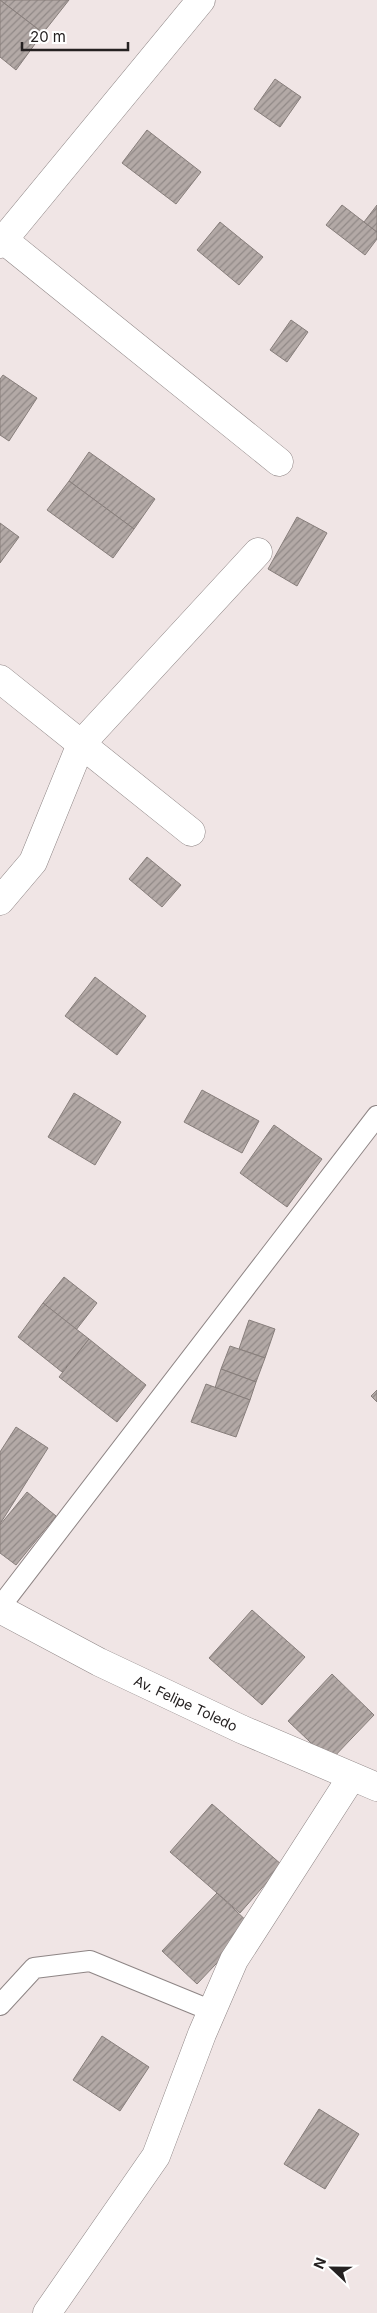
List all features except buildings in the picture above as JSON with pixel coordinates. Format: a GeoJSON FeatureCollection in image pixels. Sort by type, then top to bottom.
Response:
{"type":"FeatureCollection","features":[{"type":"Feature","properties":{"kind":"street"},"geometry":{"type":"LineString","coordinates":[[201,0],[1,241],[278,462]]}},
{"type":"Feature","properties":{"kind":"street"},"geometry":{"type":"LineString","coordinates":[[0,902],[33,862],[81,744],[258,552]]}},
{"type":"Feature","properties":{"kind":"street"},"geometry":{"type":"LineString","coordinates":[[0,679],[190,832]]}},
{"type":"Feature","properties":{"kind":"street","name":"Av. Felipe Toledo"},"geometry":{"type":"LineString","coordinates":[[0,1608],[99,1662],[351,1778],[377,1787]]}},
{"type":"Feature","properties":{"kind":"street"},"geometry":{"type":"LineString","coordinates":[[47,2313],[156,2156],[212,2011],[234,1960],[351,1778]]}},
{"type":"Feature","properties":{"kind":"lane"},"geometry":{"type":"LineString","coordinates":[[0,1608],[377,1116]]}},
{"type":"Feature","properties":{"kind":"lane"},"geometry":{"type":"LineString","coordinates":[[0,2005],[34,1968],[90,1962],[212,2011]]}}]}
